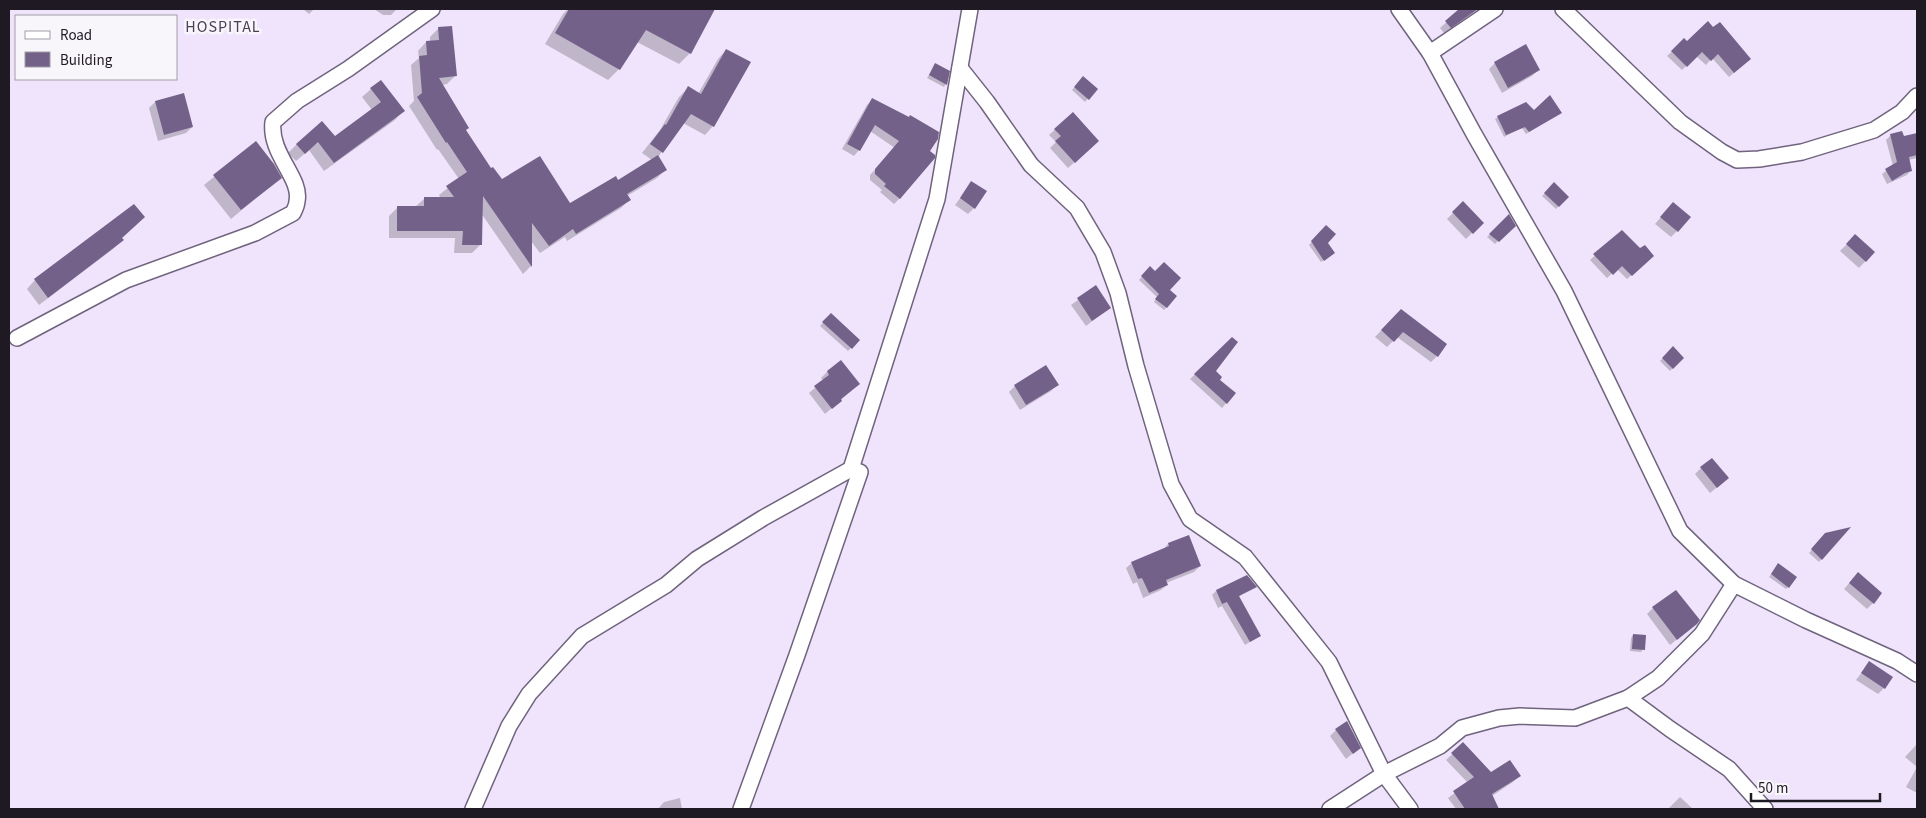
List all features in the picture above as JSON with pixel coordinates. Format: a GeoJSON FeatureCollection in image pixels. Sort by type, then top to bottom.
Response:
{"type":"FeatureCollection","features":[{"type":"Feature","properties":{"kind":"street"},"geometry":{"type":"LineString","coordinates":[[17,338],[126,280],[255,233],[293,213],[298,200],[294,181],[277,150],[272,133],[273,122],[297,101],[348,69],[432,9]]}},
{"type":"Feature","properties":{"kind":"street"},"geometry":{"type":"LineString","coordinates":[[473,809],[509,726],[529,694],[582,636],[666,585],[697,559],[763,518],[851,469],[937,199],[970,9]]}},
{"type":"Feature","properties":{"kind":"street"},"geometry":{"type":"LineString","coordinates":[[1400,9],[1430,53],[1564,291],[1680,531],[1734,584],[1806,620],[1897,660],[1917,674]]}},
{"type":"Feature","properties":{"kind":"street"},"geometry":{"type":"LineString","coordinates":[[1430,53],[1495,9]]}},
{"type":"Feature","properties":{"kind":"street"},"geometry":{"type":"LineString","coordinates":[[1563,9],[1680,122],[1722,152],[1737,160],[1759,159],[1802,152],[1874,130],[1902,112],[1917,96]]}},
{"type":"Feature","properties":{"kind":"street"},"geometry":{"type":"LineString","coordinates":[[960,68],[987,102],[1031,166],[1077,208],[1103,252],[1118,293],[1136,366],[1171,484],[1190,519],[1245,557],[1329,662],[1384,774],[1410,809]]}},
{"type":"Feature","properties":{"kind":"street"},"geometry":{"type":"LineString","coordinates":[[741,809],[798,655],[860,472],[851,469]]}},
{"type":"Feature","properties":{"kind":"street"},"geometry":{"type":"LineString","coordinates":[[1330,809],[1384,774],[1440,746],[1462,728],[1499,718],[1520,716],[1575,718],[1628,698],[1658,678],[1702,634],[1734,584]]}},
{"type":"Feature","properties":{"kind":"street"},"geometry":{"type":"LineString","coordinates":[[1628,698],[1729,769],[1765,809]]}},
{"type":"Feature","properties":{"kind":"building"},"geometry":{"type":"Polygon","coordinates":[[[569,9],[715,9],[691,54],[646,30],[620,70],[555,33],[569,9]]]}},
{"type":"Feature","properties":{"kind":"building"},"geometry":{"type":"Polygon","coordinates":[[[1459,9],[1478,9],[1451,28],[1445,21],[1459,9]]]}},
{"type":"Feature","properties":{"kind":"building"},"geometry":{"type":"Polygon","coordinates":[[[1708,21],[1713,27],[1720,22],[1751,59],[1734,73],[1718,54],[1711,61],[1702,52],[1687,67],[1671,51],[1684,38],[1687,41],[1708,21]]]}},
{"type":"Feature","properties":{"kind":"building"},"geometry":{"type":"Polygon","coordinates":[[[452,26],[457,76],[439,78],[469,128],[466,130],[491,168],[493,167],[502,179],[540,156],[570,203],[616,176],[618,180],[658,155],[667,170],[627,194],[631,200],[576,234],[573,229],[549,246],[532,223],[532,267],[483,196],[482,245],[462,245],[463,231],[397,231],[397,206],[424,206],[424,197],[454,197],[446,186],[467,172],[417,97],[422,93],[419,56],[427,55],[426,41],[439,40],[438,27],[452,26]]]}},
{"type":"Feature","properties":{"kind":"building"},"geometry":{"type":"Polygon","coordinates":[[[1526,44],[1540,70],[1508,88],[1494,62],[1526,44]]]}},
{"type":"Feature","properties":{"kind":"building"},"geometry":{"type":"Polygon","coordinates":[[[726,49],[751,62],[714,127],[691,114],[663,153],[650,144],[666,125],[688,86],[701,94],[726,49]]]}},
{"type":"Feature","properties":{"kind":"building"},"geometry":{"type":"Polygon","coordinates":[[[935,63],[950,71],[947,85],[929,75],[935,63]]]}},
{"type":"Feature","properties":{"kind":"building"},"geometry":{"type":"Polygon","coordinates":[[[1083,76],[1098,89],[1089,100],[1074,87],[1083,76]]]}},
{"type":"Feature","properties":{"kind":"building"},"geometry":{"type":"Polygon","coordinates":[[[381,80],[405,111],[334,163],[318,142],[305,154],[296,144],[322,121],[335,136],[381,102],[370,88],[381,80]]]}},
{"type":"Feature","properties":{"kind":"building"},"geometry":{"type":"Polygon","coordinates":[[[184,93],[193,127],[164,135],[155,101],[184,93]]]}},
{"type":"Feature","properties":{"kind":"building"},"geometry":{"type":"Polygon","coordinates":[[[1550,95],[1562,113],[1529,132],[1525,127],[1506,135],[1497,116],[1526,102],[1534,110],[1550,95]]]}},
{"type":"Feature","properties":{"kind":"building"},"geometry":{"type":"Polygon","coordinates":[[[872,98],[909,117],[910,115],[939,132],[938,139],[930,151],[935,155],[935,158],[900,199],[884,186],[886,184],[875,174],[875,169],[899,141],[875,125],[860,151],[847,144],[872,98]]]}},
{"type":"Feature","properties":{"kind":"building"},"geometry":{"type":"Polygon","coordinates":[[[1073,112],[1099,141],[1075,163],[1055,141],[1061,136],[1054,129],[1073,112]]]}},
{"type":"Feature","properties":{"kind":"building"},"geometry":{"type":"Polygon","coordinates":[[[1902,131],[1904,136],[1917,133],[1917,155],[1909,157],[1912,171],[1892,181],[1885,169],[1897,162],[1890,134],[1902,131]]]}},
{"type":"Feature","properties":{"kind":"building"},"geometry":{"type":"Polygon","coordinates":[[[256,141],[274,164],[282,178],[241,210],[213,175],[256,141]]]}},
{"type":"Feature","properties":{"kind":"building"},"geometry":{"type":"Polygon","coordinates":[[[971,181],[987,191],[975,209],[960,198],[971,181]]]}},
{"type":"Feature","properties":{"kind":"building"},"geometry":{"type":"Polygon","coordinates":[[[1554,182],[1569,197],[1559,207],[1544,193],[1554,182]]]}},
{"type":"Feature","properties":{"kind":"building"},"geometry":{"type":"Polygon","coordinates":[[[1463,201],[1484,223],[1473,234],[1452,212],[1463,201]]]}},
{"type":"Feature","properties":{"kind":"building"},"geometry":{"type":"Polygon","coordinates":[[[1673,202],[1691,217],[1678,232],[1660,217],[1673,202]]]}},
{"type":"Feature","properties":{"kind":"building"},"geometry":{"type":"Polygon","coordinates":[[[134,204],[145,217],[122,238],[124,240],[48,298],[34,279],[134,204]]]}},
{"type":"Feature","properties":{"kind":"building"},"geometry":{"type":"Polygon","coordinates":[[[1509,214],[1516,226],[1499,242],[1489,234],[1509,214]]]}},
{"type":"Feature","properties":{"kind":"building"},"geometry":{"type":"Polygon","coordinates":[[[1326,225],[1336,234],[1328,243],[1335,253],[1324,261],[1311,241],[1326,225]]]}},
{"type":"Feature","properties":{"kind":"building"},"geometry":{"type":"Polygon","coordinates":[[[1622,230],[1640,248],[1645,245],[1654,256],[1632,276],[1622,266],[1613,275],[1593,254],[1622,230]]]}},
{"type":"Feature","properties":{"kind":"building"},"geometry":{"type":"Polygon","coordinates":[[[1855,234],[1875,252],[1866,262],[1846,244],[1855,234]]]}},
{"type":"Feature","properties":{"kind":"building"},"geometry":{"type":"Polygon","coordinates":[[[1164,262],[1181,278],[1170,290],[1177,296],[1167,308],[1155,299],[1159,294],[1141,276],[1150,266],[1155,271],[1164,262]]]}},
{"type":"Feature","properties":{"kind":"building"},"geometry":{"type":"Polygon","coordinates":[[[1096,285],[1111,308],[1092,321],[1077,298],[1096,285]]]}},
{"type":"Feature","properties":{"kind":"building"},"geometry":{"type":"Polygon","coordinates":[[[1401,309],[1447,344],[1438,357],[1403,332],[1394,342],[1381,330],[1401,309]]]}},
{"type":"Feature","properties":{"kind":"building"},"geometry":{"type":"Polygon","coordinates":[[[831,313],[860,340],[852,349],[822,322],[831,313]]]}},
{"type":"Feature","properties":{"kind":"building"},"geometry":{"type":"Polygon","coordinates":[[[1232,337],[1238,342],[1216,371],[1222,377],[1220,380],[1236,393],[1227,404],[1194,374],[1232,337]]]}},
{"type":"Feature","properties":{"kind":"building"},"geometry":{"type":"Polygon","coordinates":[[[1673,346],[1684,358],[1673,369],[1662,358],[1673,346]]]}},
{"type":"Feature","properties":{"kind":"building"},"geometry":{"type":"Polygon","coordinates":[[[841,360],[860,384],[832,409],[814,386],[829,375],[827,371],[841,360]]]}},
{"type":"Feature","properties":{"kind":"building"},"geometry":{"type":"Polygon","coordinates":[[[1046,365],[1059,385],[1026,405],[1014,385],[1046,365]]]}},
{"type":"Feature","properties":{"kind":"building"},"geometry":{"type":"Polygon","coordinates":[[[1712,458],[1729,478],[1717,488],[1700,467],[1712,458]]]}},
{"type":"Feature","properties":{"kind":"building"},"geometry":{"type":"Polygon","coordinates":[[[1851,527],[1822,560],[1811,549],[1825,533],[1851,527]]]}},
{"type":"Feature","properties":{"kind":"building"},"geometry":{"type":"Polygon","coordinates":[[[1189,535],[1201,566],[1166,580],[1168,585],[1149,593],[1142,578],[1138,579],[1131,562],[1169,546],[1168,543],[1189,535]]]}},
{"type":"Feature","properties":{"kind":"building"},"geometry":{"type":"Polygon","coordinates":[[[1778,563],[1797,577],[1789,588],[1771,574],[1778,563]]]}},
{"type":"Feature","properties":{"kind":"building"},"geometry":{"type":"Polygon","coordinates":[[[1858,572],[1882,593],[1874,604],[1849,583],[1858,572]]]}},
{"type":"Feature","properties":{"kind":"building"},"geometry":{"type":"Polygon","coordinates":[[[1247,575],[1257,587],[1239,596],[1261,636],[1250,642],[1227,602],[1222,604],[1216,590],[1247,575]]]}},
{"type":"Feature","properties":{"kind":"building"},"geometry":{"type":"Polygon","coordinates":[[[1676,590],[1700,620],[1677,640],[1652,607],[1676,590]]]}},
{"type":"Feature","properties":{"kind":"building"},"geometry":{"type":"Polygon","coordinates":[[[1633,634],[1646,635],[1645,650],[1632,649],[1633,634]]]}},
{"type":"Feature","properties":{"kind":"building"},"geometry":{"type":"Polygon","coordinates":[[[1869,661],[1893,677],[1885,689],[1861,673],[1869,661]]]}},
{"type":"Feature","properties":{"kind":"building"},"geometry":{"type":"Polygon","coordinates":[[[1347,721],[1361,748],[1353,754],[1335,729],[1347,721]]]}},
{"type":"Feature","properties":{"kind":"building"},"geometry":{"type":"Polygon","coordinates":[[[1463,742],[1491,772],[1510,760],[1521,776],[1492,794],[1499,809],[1465,809],[1453,791],[1474,777],[1451,753],[1463,742]]]}},
{"type":"Feature","properties":{"kind":"district","name":"HOSPITAL"},"geometry":{"type":"Point","coordinates":[223,26]}}]}
